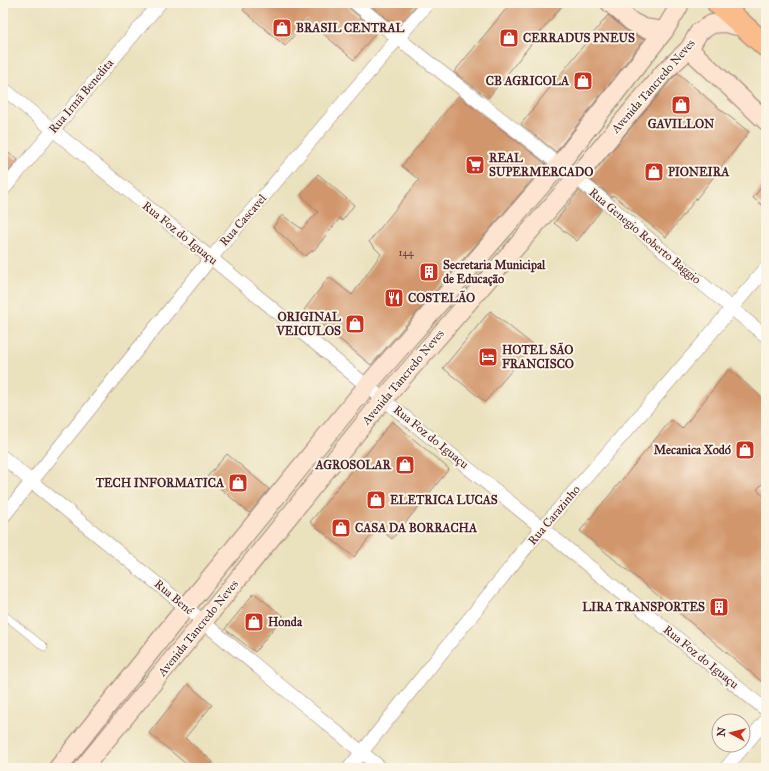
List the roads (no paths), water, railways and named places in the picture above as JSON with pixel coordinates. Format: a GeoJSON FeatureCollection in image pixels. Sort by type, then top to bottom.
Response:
{"type":"FeatureCollection","features":[{"type":"Feature","properties":{"kind":"highway"},"geometry":{"type":"LineString","coordinates":[[718,3],[766,46]]}},
{"type":"Feature","properties":{"kind":"street","name":"Rua Irmã Benedita"},"geometry":{"type":"LineString","coordinates":[[3,190],[160,3]]}},
{"type":"Feature","properties":{"kind":"street","name":"Rua Genegio Roberto Baggio"},"geometry":{"type":"LineString","coordinates":[[355,3],[576,178],[731,309],[766,336]]}},
{"type":"Feature","properties":{"kind":"street","name":"Rua Cascavel"},"geometry":{"type":"LineString","coordinates":[[3,517],[211,258],[428,3]]}},
{"type":"Feature","properties":{"kind":"street"},"geometry":{"type":"LineString","coordinates":[[610,3],[632,22],[644,28],[664,31],[672,24],[677,23],[686,26],[692,34],[689,49],[766,121]]}},
{"type":"Feature","properties":{"kind":"street","name":"Avenida Tancredo Neves"},"geometry":{"type":"LineString","coordinates":[[58,768],[186,607],[367,386],[559,165],[664,31],[680,3]]}},
{"type":"Feature","properties":{"kind":"street","name":"Avenida Tancredo Neves"},"geometry":{"type":"LineString","coordinates":[[83,768],[384,399],[576,178],[664,72],[689,49],[699,32],[712,24],[726,23],[746,28]]}},
{"type":"Feature","properties":{"kind":"street","name":"Rua Foz do Iguaçu"},"geometry":{"type":"LineString","coordinates":[[3,88],[766,710]]}},
{"type":"Feature","properties":{"kind":"street","name":"Rua Carazinho"},"geometry":{"type":"LineString","coordinates":[[349,768],[542,528],[766,268]]}},
{"type":"Feature","properties":{"kind":"street","name":"Rua Bené"},"geometry":{"type":"LineString","coordinates":[[3,457],[382,768]]}},
{"type":"Feature","properties":{"kind":"street"},"geometry":{"type":"LineString","coordinates":[[726,768],[766,720]]}},
{"type":"Feature","properties":{"kind":"lane"},"geometry":{"type":"LineString","coordinates":[[3,614],[44,647]]}},
{"type":"Feature","properties":{"kind":"place","name":"BRASIL CENTRAL"},"geometry":{"type":"Point","coordinates":[282,28]}},
{"type":"Feature","properties":{"kind":"place","name":"CERRADUS PNEUS"},"geometry":{"type":"Point","coordinates":[509,38]}},
{"type":"Feature","properties":{"kind":"place","name":"CB AGRICOLA"},"geometry":{"type":"Point","coordinates":[583,81]}},
{"type":"Feature","properties":{"kind":"place","name":"GAVILLON"},"geometry":{"type":"Point","coordinates":[681,105]}},
{"type":"Feature","properties":{"kind":"place","name":"REAL SUPERMERCADO"},"geometry":{"type":"Point","coordinates":[475,165]}},
{"type":"Feature","properties":{"kind":"place","name":"PIONEIRA"},"geometry":{"type":"Point","coordinates":[654,172]}},
{"type":"Feature","properties":{"kind":"place","name":"Secretaria Municipal de Educação"},"geometry":{"type":"Point","coordinates":[429,272]}},
{"type":"Feature","properties":{"kind":"place","name":"COSTELÃO"},"geometry":{"type":"Point","coordinates":[394,298]}},
{"type":"Feature","properties":{"kind":"place","name":"ORIGINAL VEICULOS"},"geometry":{"type":"Point","coordinates":[355,324]}},
{"type":"Feature","properties":{"kind":"place","name":"HOTEL SÃO FRANCISCO"},"geometry":{"type":"Point","coordinates":[488,357]}},
{"type":"Feature","properties":{"kind":"place","name":"Mecanica Xodó"},"geometry":{"type":"Point","coordinates":[745,450]}},
{"type":"Feature","properties":{"kind":"place","name":"AGROSOLAR"},"geometry":{"type":"Point","coordinates":[405,465]}},
{"type":"Feature","properties":{"kind":"place","name":"TECH INFORMATICA"},"geometry":{"type":"Point","coordinates":[238,483]}},
{"type":"Feature","properties":{"kind":"place","name":"ELETRICA LUCAS"},"geometry":{"type":"Point","coordinates":[376,500]}},
{"type":"Feature","properties":{"kind":"place","name":"CASA DA BORRACHA"},"geometry":{"type":"Point","coordinates":[341,528]}},
{"type":"Feature","properties":{"kind":"place","name":"LIRA TRANSPORTES"},"geometry":{"type":"Point","coordinates":[719,607]}},
{"type":"Feature","properties":{"kind":"place","name":"Honda"},"geometry":{"type":"Point","coordinates":[254,622]}}]}
